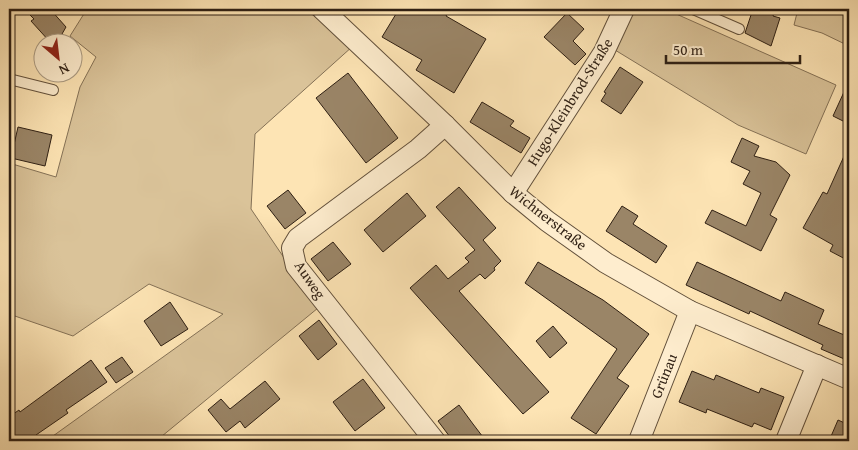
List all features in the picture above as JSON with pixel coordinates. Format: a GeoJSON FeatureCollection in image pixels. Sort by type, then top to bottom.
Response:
{"type":"FeatureCollection","features":[{"type":"Feature","properties":{"kind":"street","name":"Wichnerstraße"},"geometry":{"type":"LineString","coordinates":[[322,9],[446,125],[513,193],[547,221],[606,263],[690,311],[849,379]]}},
{"type":"Feature","properties":{"kind":"street","name":"Hugo-Kleinbrod-Straße"},"geometry":{"type":"LineString","coordinates":[[513,193],[604,52],[624,9]]}},
{"type":"Feature","properties":{"kind":"street","name":"Auweg"},"geometry":{"type":"LineString","coordinates":[[435,441],[296,266],[292,248],[298,238],[418,149],[446,125]]}},
{"type":"Feature","properties":{"kind":"street","name":"Grünau"},"geometry":{"type":"LineString","coordinates":[[639,441],[690,311]]}},
{"type":"Feature","properties":{"kind":"street"},"geometry":{"type":"LineString","coordinates":[[786,441],[817,365]]}},
{"type":"Feature","properties":{"kind":"lane"},"geometry":{"type":"LineString","coordinates":[[693,9],[738,29]]}},
{"type":"Feature","properties":{"kind":"lane"},"geometry":{"type":"LineString","coordinates":[[9,79],[53,90]]}},
{"type":"Feature","properties":{"kind":"shaded area"},"geometry":{"type":"Polygon","coordinates":[[[87,9],[305,9],[353,46],[255,134],[251,209],[318,308],[156,441],[46,441],[223,314],[149,284],[73,336],[9,314],[9,163],[56,177],[80,87],[96,57],[82,46],[82,32],[73,32],[87,9]]]}},
{"type":"Feature","properties":{"kind":"shaded area"},"geometry":{"type":"Polygon","coordinates":[[[635,9],[665,9],[836,85],[806,154],[738,125],[615,50],[635,9]]]}},
{"type":"Feature","properties":{"kind":"shaded area"},"geometry":{"type":"Polygon","coordinates":[[[798,9],[849,9],[849,46],[822,33],[794,25],[798,9]]]}},
{"type":"Feature","properties":{"kind":"building"},"geometry":{"type":"Polygon","coordinates":[[[24,9],[50,9],[66,27],[63,32],[41,32],[31,21],[34,19],[24,9]]]}},
{"type":"Feature","properties":{"kind":"building"},"geometry":{"type":"Polygon","coordinates":[[[399,9],[450,9],[446,16],[486,39],[454,93],[416,70],[422,60],[382,37],[399,9]]]}},
{"type":"Feature","properties":{"kind":"building"},"geometry":{"type":"Polygon","coordinates":[[[753,9],[775,9],[773,16],[780,18],[771,46],[745,33],[753,9]]]}},
{"type":"Feature","properties":{"kind":"building"},"geometry":{"type":"Polygon","coordinates":[[[567,13],[584,29],[573,41],[586,54],[575,65],[544,37],[567,13]]]}},
{"type":"Feature","properties":{"kind":"building"},"geometry":{"type":"Polygon","coordinates":[[[620,67],[643,82],[621,114],[601,101],[606,93],[604,92],[620,67]]]}},
{"type":"Feature","properties":{"kind":"building"},"geometry":{"type":"Polygon","coordinates":[[[348,73],[398,138],[366,163],[316,98],[348,73]]]}},
{"type":"Feature","properties":{"kind":"building"},"geometry":{"type":"Polygon","coordinates":[[[849,81],[849,124],[833,116],[849,81]]]}},
{"type":"Feature","properties":{"kind":"building"},"geometry":{"type":"Polygon","coordinates":[[[482,102],[514,121],[510,126],[530,138],[521,153],[470,122],[482,102]]]}},
{"type":"Feature","properties":{"kind":"building"},"geometry":{"type":"Polygon","coordinates":[[[18,127],[52,135],[45,166],[11,158],[18,127]]]}},
{"type":"Feature","properties":{"kind":"building"},"geometry":{"type":"Polygon","coordinates":[[[742,138],[759,146],[754,156],[776,162],[790,175],[770,215],[777,219],[761,251],[705,223],[712,210],[746,226],[761,193],[743,184],[750,171],[731,162],[742,138]]]}},
{"type":"Feature","properties":{"kind":"building"},"geometry":{"type":"Polygon","coordinates":[[[849,145],[849,261],[830,251],[833,245],[803,228],[823,192],[827,194],[849,145]]]}},
{"type":"Feature","properties":{"kind":"building"},"geometry":{"type":"Polygon","coordinates":[[[459,187],[496,228],[483,240],[501,261],[485,279],[480,274],[459,291],[549,392],[523,414],[410,288],[436,265],[448,279],[469,262],[465,258],[475,250],[436,207],[459,187]]]}},
{"type":"Feature","properties":{"kind":"building"},"geometry":{"type":"Polygon","coordinates":[[[288,190],[306,213],[285,229],[267,206],[288,190]]]}},
{"type":"Feature","properties":{"kind":"building"},"geometry":{"type":"Polygon","coordinates":[[[407,193],[426,216],[383,252],[364,230],[407,193]]]}},
{"type":"Feature","properties":{"kind":"building"},"geometry":{"type":"Polygon","coordinates":[[[622,206],[638,216],[633,224],[667,246],[656,263],[606,231],[622,206]]]}},
{"type":"Feature","properties":{"kind":"building"},"geometry":{"type":"Polygon","coordinates":[[[333,242],[351,264],[328,281],[311,259],[333,242]]]}},
{"type":"Feature","properties":{"kind":"building"},"geometry":{"type":"Polygon","coordinates":[[[538,262],[603,300],[649,334],[617,378],[629,386],[596,434],[571,418],[617,349],[525,283],[538,262]]]}},
{"type":"Feature","properties":{"kind":"building"},"geometry":{"type":"Polygon","coordinates":[[[697,262],[781,301],[785,292],[824,310],[818,324],[849,337],[849,361],[821,349],[823,345],[750,311],[749,314],[686,285],[697,262]]]}},
{"type":"Feature","properties":{"kind":"building"},"geometry":{"type":"Polygon","coordinates":[[[170,302],[188,329],[161,346],[144,321],[170,302]]]}},
{"type":"Feature","properties":{"kind":"building"},"geometry":{"type":"Polygon","coordinates":[[[319,320],[337,344],[318,360],[299,336],[319,320]]]}},
{"type":"Feature","properties":{"kind":"building"},"geometry":{"type":"Polygon","coordinates":[[[553,326],[567,343],[550,358],[536,341],[553,326]]]}},
{"type":"Feature","properties":{"kind":"building"},"geometry":{"type":"Polygon","coordinates":[[[122,357],[133,372],[116,383],[105,368],[122,357]]]}},
{"type":"Feature","properties":{"kind":"building"},"geometry":{"type":"Polygon","coordinates":[[[91,360],[107,382],[66,410],[68,413],[36,435],[40,441],[9,441],[9,417],[19,410],[20,412],[91,360]]]}},
{"type":"Feature","properties":{"kind":"building"},"geometry":{"type":"Polygon","coordinates":[[[692,371],[714,380],[716,375],[759,393],[761,388],[784,397],[771,430],[754,423],[752,427],[707,409],[706,413],[679,402],[692,371]]]}},
{"type":"Feature","properties":{"kind":"building"},"geometry":{"type":"Polygon","coordinates":[[[363,379],[385,408],[355,431],[333,402],[363,379]]]}},
{"type":"Feature","properties":{"kind":"building"},"geometry":{"type":"Polygon","coordinates":[[[265,381],[280,399],[245,428],[240,421],[226,432],[208,410],[221,399],[230,409],[265,381]]]}},
{"type":"Feature","properties":{"kind":"building"},"geometry":{"type":"Polygon","coordinates":[[[459,405],[486,441],[453,441],[438,421],[459,405]]]}},
{"type":"Feature","properties":{"kind":"building"},"geometry":{"type":"Polygon","coordinates":[[[838,420],[849,425],[849,441],[829,441],[838,420]]]}}]}
